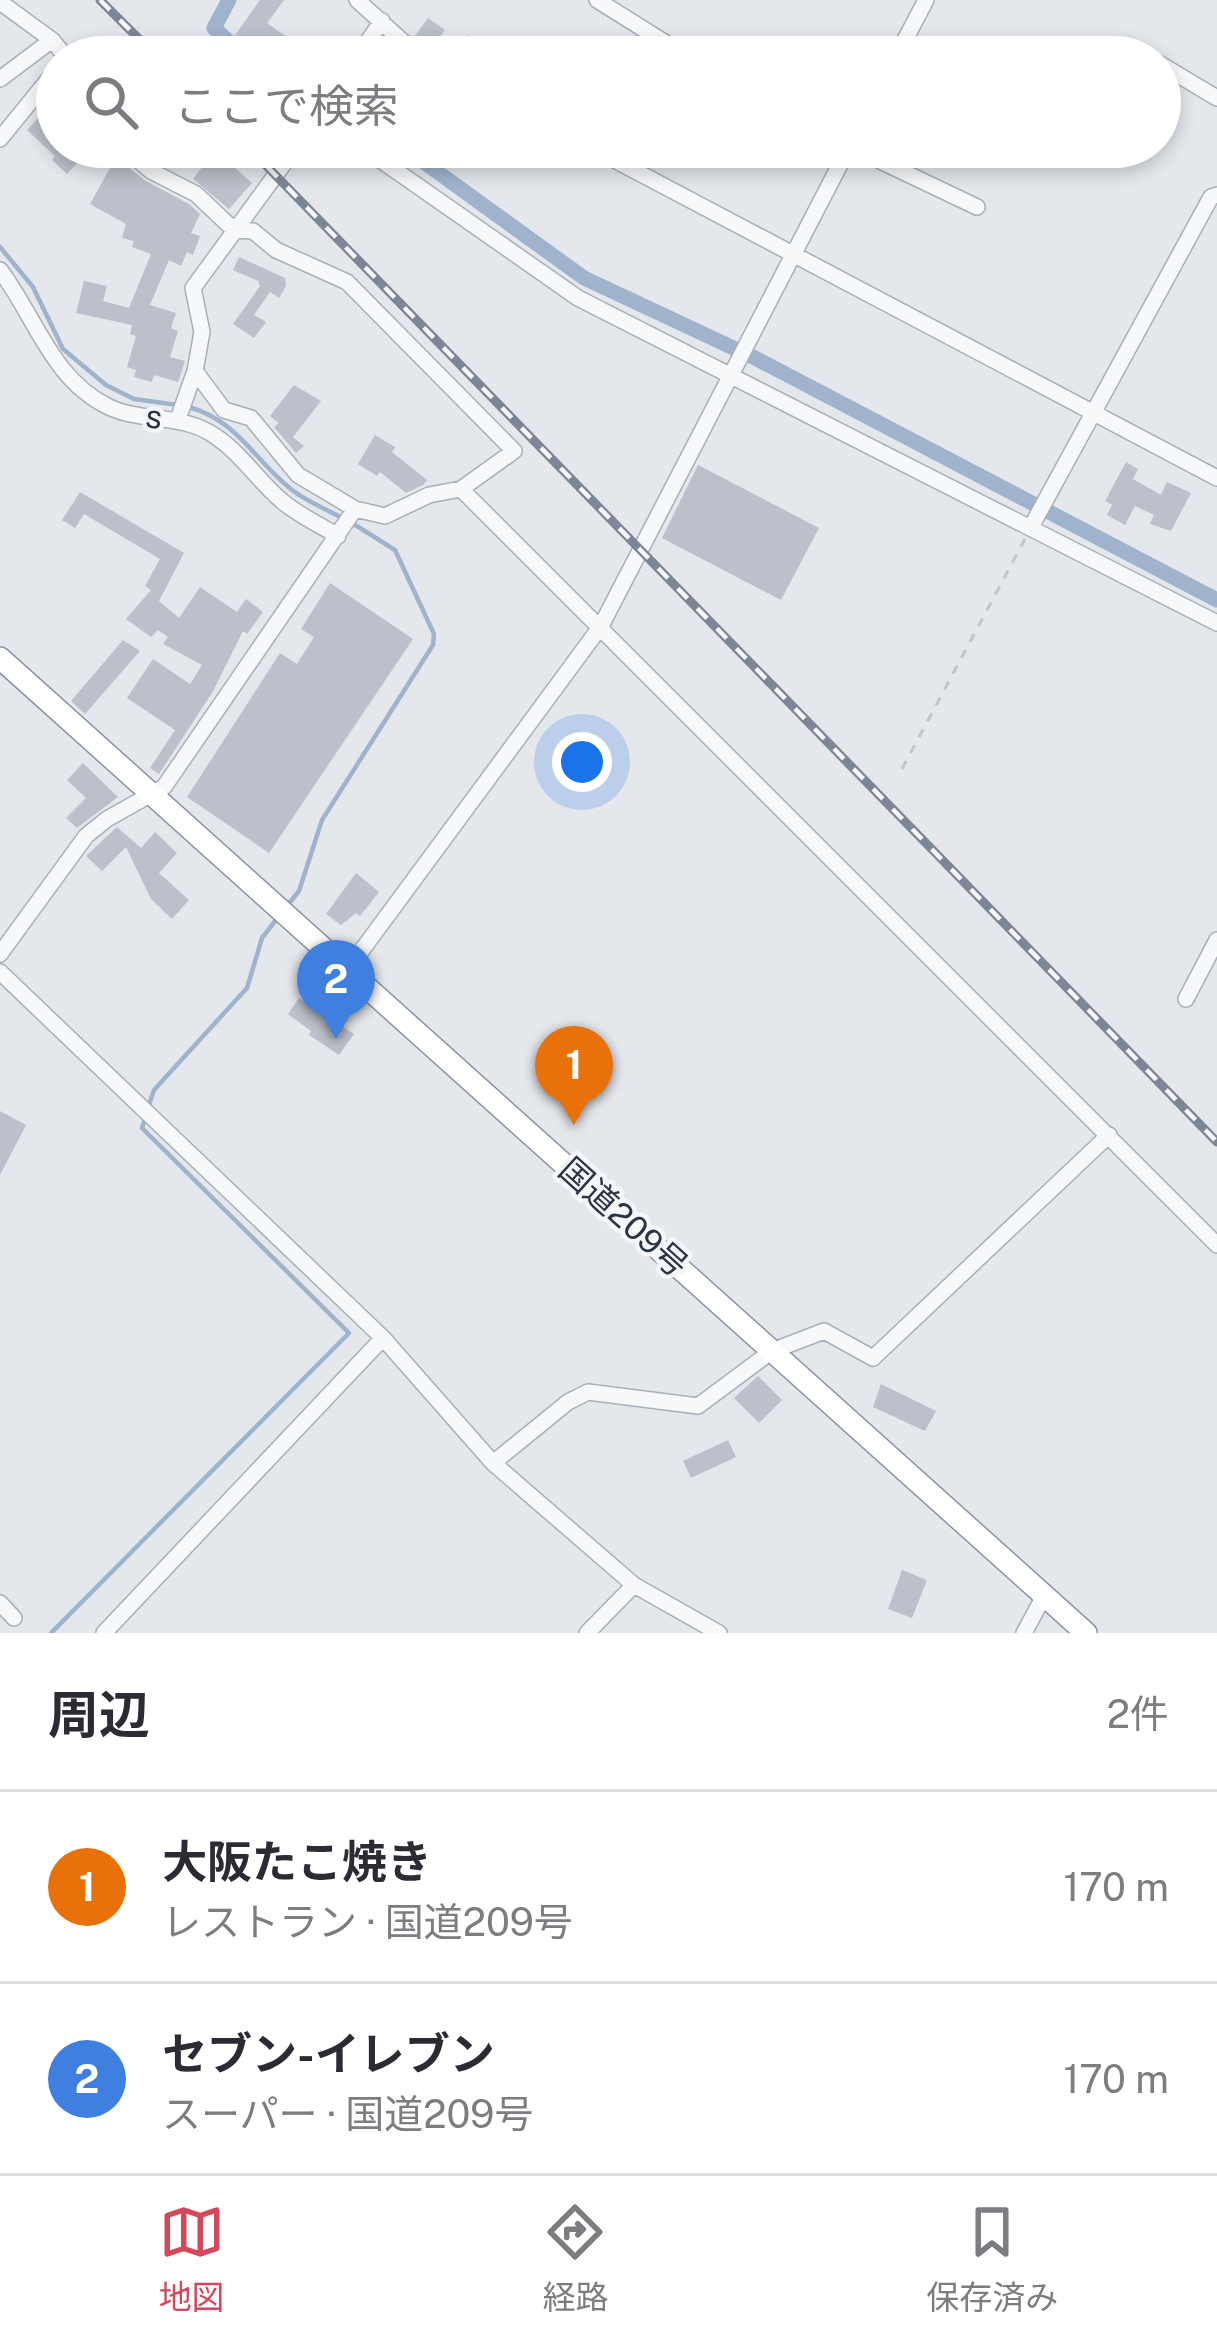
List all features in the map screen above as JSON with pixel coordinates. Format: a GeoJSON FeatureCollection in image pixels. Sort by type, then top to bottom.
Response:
{"type":"FeatureCollection","features":[{"type":"Feature","properties":{"kind":"highway","name":"国道209号"},"geometry":{"type":"LineString","coordinates":[[0,658],[1086,1633]]}},
{"type":"Feature","properties":{"kind":"street"},"geometry":{"type":"LineString","coordinates":[[357,0],[398,36]]}},
{"type":"Feature","properties":{"kind":"street"},"geometry":{"type":"LineString","coordinates":[[597,0],[654,36]]}},
{"type":"Feature","properties":{"kind":"street"},"geometry":{"type":"LineString","coordinates":[[907,36],[926,0]]}},
{"type":"Feature","properties":{"kind":"street"},"geometry":{"type":"LineString","coordinates":[[0,2],[47,36]]}},
{"type":"Feature","properties":{"kind":"street"},"geometry":{"type":"LineString","coordinates":[[372,36],[382,21]]}},
{"type":"Feature","properties":{"kind":"street"},"geometry":{"type":"LineString","coordinates":[[0,79],[36,52]]}},
{"type":"Feature","properties":{"kind":"street"},"geometry":{"type":"LineString","coordinates":[[1181,77],[1217,98]]}},
{"type":"Feature","properties":{"kind":"street"},"geometry":{"type":"LineString","coordinates":[[0,139],[36,95]]}},
{"type":"Feature","properties":{"kind":"street"},"geometry":{"type":"LineString","coordinates":[[0,954],[86,836],[164,787],[347,522],[386,516],[429,495],[460,489],[514,451],[347,282],[276,250],[253,230],[234,230],[196,194],[148,168]]}},
{"type":"Feature","properties":{"kind":"street"},"geometry":{"type":"LineString","coordinates":[[178,419],[195,371],[202,332],[193,288],[280,168]]}},
{"type":"Feature","properties":{"kind":"street"},"geometry":{"type":"LineString","coordinates":[[392,168],[578,298],[1217,623]]}},
{"type":"Feature","properties":{"kind":"street"},"geometry":{"type":"LineString","coordinates":[[630,168],[1217,478]]}},
{"type":"Feature","properties":{"kind":"street"},"geometry":{"type":"LineString","coordinates":[[348,969],[602,626],[839,168]]}},
{"type":"Feature","properties":{"kind":"street"},"geometry":{"type":"LineString","coordinates":[[894,168],[977,207]]}},
{"type":"Feature","properties":{"kind":"street"},"geometry":{"type":"LineString","coordinates":[[1031,527],[1211,197],[1217,195]]}},
{"type":"Feature","properties":{"kind":"street","name":"s"},"geometry":{"type":"LineString","coordinates":[[0,270],[17,292],[44,348],[105,406],[178,419],[210,432],[283,502],[347,522]]}},
{"type":"Feature","properties":{"kind":"street"},"geometry":{"type":"LineString","coordinates":[[195,371],[224,410],[251,418],[298,476],[347,522]]}},
{"type":"Feature","properties":{"kind":"street"},"geometry":{"type":"LineString","coordinates":[[460,489],[1217,1245]]}},
{"type":"Feature","properties":{"kind":"street"},"geometry":{"type":"LineString","coordinates":[[1186,999],[1217,940]]}},
{"type":"Feature","properties":{"kind":"street"},"geometry":{"type":"LineString","coordinates":[[0,972],[382,1338],[493,1463],[634,1585],[719,1633]]}},
{"type":"Feature","properties":{"kind":"street"},"geometry":{"type":"LineString","coordinates":[[493,1463],[568,1402],[588,1392],[698,1406],[772,1351],[824,1331],[873,1358],[1109,1135]]}},
{"type":"Feature","properties":{"kind":"street"},"geometry":{"type":"LineString","coordinates":[[104,1633],[382,1338]]}},
{"type":"Feature","properties":{"kind":"street"},"geometry":{"type":"LineString","coordinates":[[587,1633],[634,1585]]}},
{"type":"Feature","properties":{"kind":"street"},"geometry":{"type":"LineString","coordinates":[[1024,1633],[1044,1596]]}},
{"type":"Feature","properties":{"kind":"street"},"geometry":{"type":"LineString","coordinates":[[0,1604],[14,1618]]}},
{"type":"Feature","properties":{"kind":"path"},"geometry":{"type":"LineString","coordinates":[[902,769],[1031,527]]}},
{"type":"Feature","properties":{"kind":"building"},"geometry":{"type":"Polygon","coordinates":[[[260,0],[284,0],[267,23],[285,36],[235,36],[260,0]]]}},
{"type":"Feature","properties":{"kind":"building"},"geometry":{"type":"Polygon","coordinates":[[[428,18],[445,30],[440,36],[415,36],[428,18]]]}},
{"type":"Feature","properties":{"kind":"building"},"geometry":{"type":"Polygon","coordinates":[[[110,168],[129,168],[200,214],[191,233],[200,236],[193,255],[187,252],[181,266],[169,260],[150,305],[176,313],[171,328],[178,331],[170,357],[185,361],[178,382],[154,375],[152,382],[134,377],[136,370],[127,367],[136,336],[130,334],[132,325],[76,313],[84,281],[107,286],[103,301],[129,308],[151,254],[122,238],[126,224],[90,204],[110,168]]]}},
{"type":"Feature","properties":{"kind":"building"},"geometry":{"type":"Polygon","coordinates":[[[201,168],[235,168],[252,183],[229,209],[193,179],[201,168]]]}},
{"type":"Feature","properties":{"kind":"building"},"geometry":{"type":"Polygon","coordinates":[[[239,257],[285,278],[279,298],[270,292],[254,315],[266,322],[254,338],[233,324],[260,286],[233,270],[239,257]]]}},
{"type":"Feature","properties":{"kind":"building"},"geometry":{"type":"Polygon","coordinates":[[[294,385],[321,401],[293,437],[304,446],[296,453],[270,416],[294,385]]]}},
{"type":"Feature","properties":{"kind":"building"},"geometry":{"type":"Polygon","coordinates":[[[375,435],[395,447],[392,452],[427,480],[423,485],[406,493],[380,472],[377,476],[358,464],[375,435]]]}},
{"type":"Feature","properties":{"kind":"building"},"geometry":{"type":"Polygon","coordinates":[[[1126,462],[1138,469],[1133,479],[1161,495],[1167,482],[1191,493],[1171,531],[1150,524],[1154,515],[1135,506],[1125,525],[1107,515],[1112,505],[1105,501],[1126,462]]]}},
{"type":"Feature","properties":{"kind":"building"},"geometry":{"type":"Polygon","coordinates":[[[698,465],[819,528],[781,600],[662,538],[698,465]]]}},
{"type":"Feature","properties":{"kind":"building"},"geometry":{"type":"Polygon","coordinates":[[[80,492],[184,553],[159,601],[179,618],[200,587],[237,612],[246,599],[263,612],[247,634],[243,631],[212,693],[159,774],[150,768],[175,730],[127,698],[153,659],[190,684],[202,665],[163,644],[168,637],[158,630],[151,637],[126,619],[151,590],[145,586],[160,559],[84,514],[75,528],[62,520],[80,492]]]}},
{"type":"Feature","properties":{"kind":"building"},"geometry":{"type":"Polygon","coordinates":[[[330,583],[413,639],[269,853],[187,797],[280,653],[297,664],[314,637],[301,629],[330,583]]]}},
{"type":"Feature","properties":{"kind":"building"},"geometry":{"type":"Polygon","coordinates":[[[123,640],[140,651],[85,714],[71,701],[123,640]]]}},
{"type":"Feature","properties":{"kind":"building"},"geometry":{"type":"Polygon","coordinates":[[[83,763],[118,797],[77,828],[66,818],[86,798],[67,780],[83,763]]]}},
{"type":"Feature","properties":{"kind":"building"},"geometry":{"type":"Polygon","coordinates":[[[117,827],[141,848],[155,832],[177,853],[159,873],[189,900],[172,919],[151,899],[126,847],[102,871],[86,856],[117,827]]]}},
{"type":"Feature","properties":{"kind":"building"},"geometry":{"type":"Polygon","coordinates":[[[356,873],[379,892],[360,916],[356,913],[341,925],[326,914],[356,873]]]}},
{"type":"Feature","properties":{"kind":"building"},"geometry":{"type":"Polygon","coordinates":[[[299,998],[322,1016],[330,1003],[342,1011],[335,1021],[354,1034],[339,1055],[288,1014],[299,998]]]}},
{"type":"Feature","properties":{"kind":"building"},"geometry":{"type":"Polygon","coordinates":[[[0,1111],[26,1125],[0,1175],[0,1111]]]}},
{"type":"Feature","properties":{"kind":"building"},"geometry":{"type":"Polygon","coordinates":[[[758,1376],[782,1400],[759,1423],[734,1398],[758,1376]]]}},
{"type":"Feature","properties":{"kind":"building"},"geometry":{"type":"Polygon","coordinates":[[[881,1384],[936,1411],[925,1431],[873,1407],[881,1384]]]}},
{"type":"Feature","properties":{"kind":"building"},"geometry":{"type":"Polygon","coordinates":[[[728,1440],[736,1457],[691,1478],[683,1461],[728,1440]]]}},
{"type":"Feature","properties":{"kind":"building"},"geometry":{"type":"Polygon","coordinates":[[[902,1570],[927,1580],[912,1618],[888,1609],[902,1570]]]}},
{"type":"Feature","properties":{"kind":"waterway"},"geometry":{"type":"LineString","coordinates":[[223,36],[214,28],[229,0]]}},
{"type":"Feature","properties":{"kind":"waterway"},"geometry":{"type":"LineString","coordinates":[[432,168],[584,278],[757,359],[1217,600]]}},
{"type":"Feature","properties":{"kind":"waterway"},"geometry":{"type":"LineString","coordinates":[[0,247],[33,287],[63,349],[106,385],[134,399],[178,405]]}},
{"type":"Feature","properties":{"kind":"waterway"},"geometry":{"type":"LineString","coordinates":[[189,407],[233,432],[292,490],[342,518]]}},
{"type":"Feature","properties":{"kind":"waterway"},"geometry":{"type":"LineString","coordinates":[[286,907],[299,891],[322,820],[433,645],[434,634],[395,550],[352,523]]}},
{"type":"Feature","properties":{"kind":"waterway"},"geometry":{"type":"LineString","coordinates":[[149,1105],[154,1090],[247,988],[262,938],[279,916]]}},
{"type":"Feature","properties":{"kind":"waterway"},"geometry":{"type":"LineString","coordinates":[[51,1633],[349,1333],[142,1128],[146,1116]]}},
{"type":"Feature","properties":{"kind":"railway"},"geometry":{"type":"LineString","coordinates":[[100,0],[136,36]]}},
{"type":"Feature","properties":{"kind":"railway"},"geometry":{"type":"LineString","coordinates":[[268,168],[1217,1142]]}},
{"type":"Feature","properties":{"kind":"place","name":"セブン-イレブン"},"geometry":{"type":"Point","coordinates":[336,1039]}},
{"type":"Feature","properties":{"kind":"place","name":"大阪たこ焼き"},"geometry":{"type":"Point","coordinates":[574,1125]}}]}
